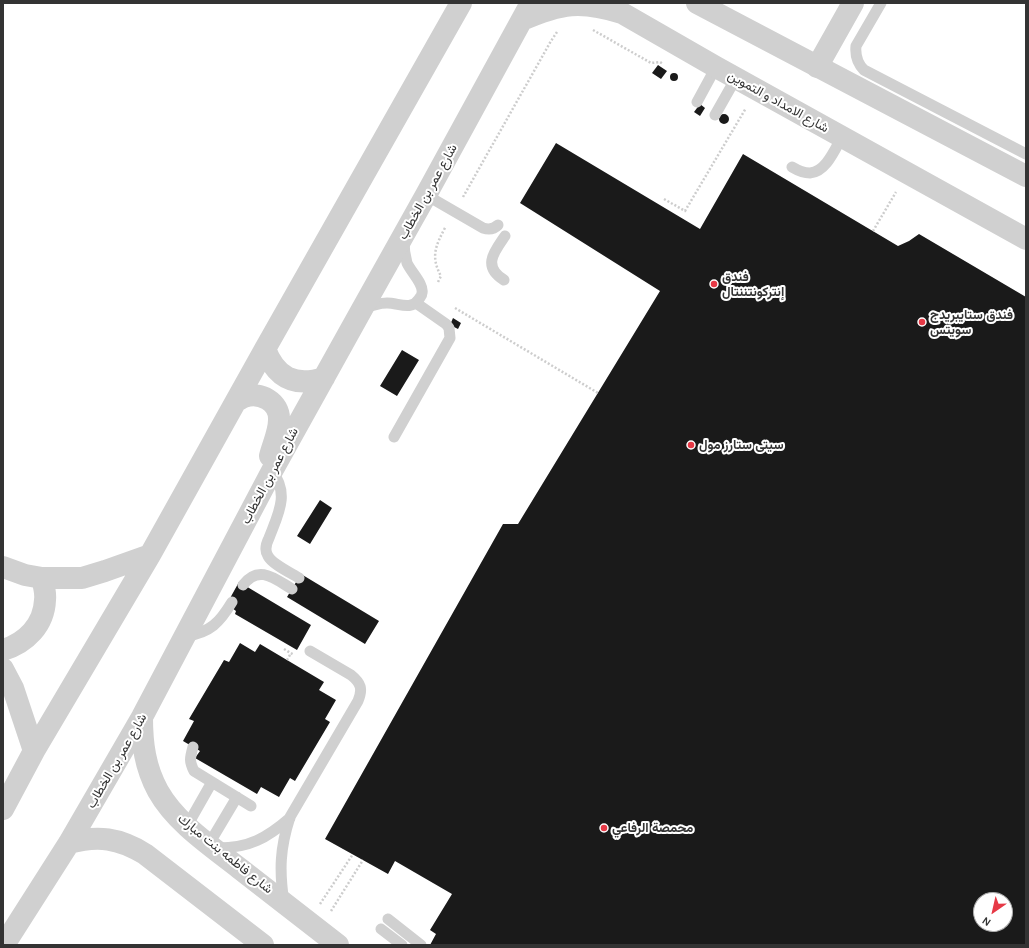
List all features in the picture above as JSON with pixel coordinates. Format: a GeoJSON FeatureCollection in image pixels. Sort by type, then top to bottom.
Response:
{"type":"FeatureCollection","features":[{"type":"Feature","properties":{"kind":"street"},"geometry":{"type":"LineString","coordinates":[[3,809],[34,751],[150,555],[461,3]]}},
{"type":"Feature","properties":{"kind":"street"},"geometry":{"type":"LineString","coordinates":[[697,3],[816,67],[1026,176]]}},
{"type":"Feature","properties":{"kind":"street"},"geometry":{"type":"LineString","coordinates":[[816,67],[853,3]]}},
{"type":"Feature","properties":{"kind":"street","name":"شارع الامداد و التموين"},"geometry":{"type":"LineString","coordinates":[[527,11],[545,10],[576,4],[592,4],[622,13],[633,12],[716,67],[1026,239]]}},
{"type":"Feature","properties":{"kind":"street","name":"شارع عمر بن الخطاب"},"geometry":{"type":"LineString","coordinates":[[4,945],[69,843],[142,717],[272,471],[405,234],[527,11]]}},
{"type":"Feature","properties":{"kind":"street"},"geometry":{"type":"LineString","coordinates":[[265,349],[275,368],[292,380],[303,382],[324,378]]}},
{"type":"Feature","properties":{"kind":"street"},"geometry":{"type":"LineString","coordinates":[[236,402],[243,397],[259,395],[273,403],[277,410],[280,418],[270,456],[272,471]]}},
{"type":"Feature","properties":{"kind":"street"},"geometry":{"type":"LineString","coordinates":[[3,567],[25,575],[42,578],[82,578],[150,555]]}},
{"type":"Feature","properties":{"kind":"street"},"geometry":{"type":"LineString","coordinates":[[3,650],[15,646],[24,640],[33,632],[39,623],[45,601],[45,590],[42,578]]}},
{"type":"Feature","properties":{"kind":"street"},"geometry":{"type":"LineString","coordinates":[[3,669],[13,688],[34,751]]}},
{"type":"Feature","properties":{"kind":"street","name":"شارع فاطمه بنت مبارك"},"geometry":{"type":"LineString","coordinates":[[142,717],[143,748],[146,763],[158,791],[176,816],[338,945]]}},
{"type":"Feature","properties":{"kind":"street"},"geometry":{"type":"LineString","coordinates":[[69,843],[82,839],[108,839],[133,847],[263,945]]}},
{"type":"Feature","properties":{"kind":"lane"},"geometry":{"type":"LineString","coordinates":[[881,3],[856,46],[856,59],[864,70],[1026,154]]}},
{"type":"Feature","properties":{"kind":"lane"},"geometry":{"type":"LineString","coordinates":[[697,102],[716,67]]}},
{"type":"Feature","properties":{"kind":"lane"},"geometry":{"type":"LineString","coordinates":[[715,115],[736,78]]}},
{"type":"Feature","properties":{"kind":"lane"},"geometry":{"type":"LineString","coordinates":[[792,167],[809,173],[821,169],[842,137]]}},
{"type":"Feature","properties":{"kind":"lane"},"geometry":{"type":"LineString","coordinates":[[426,196],[487,229],[498,225]]}},
{"type":"Feature","properties":{"kind":"lane"},"geometry":{"type":"LineString","coordinates":[[361,311],[373,305],[387,303],[407,306],[414,305],[422,295],[427,292],[406,262],[404,248],[405,234]]}},
{"type":"Feature","properties":{"kind":"lane"},"geometry":{"type":"LineString","coordinates":[[504,280],[493,270],[491,263],[492,255],[505,236]]}},
{"type":"Feature","properties":{"kind":"lane"},"geometry":{"type":"LineString","coordinates":[[394,436],[450,338],[450,333],[446,324],[416,303]]}},
{"type":"Feature","properties":{"kind":"lane"},"geometry":{"type":"LineString","coordinates":[[272,471],[280,484],[282,499],[266,547],[267,555],[272,561],[298,578]]}},
{"type":"Feature","properties":{"kind":"lane"},"geometry":{"type":"LineString","coordinates":[[243,585],[250,578],[259,574],[264,574],[292,589]]}},
{"type":"Feature","properties":{"kind":"lane"},"geometry":{"type":"LineString","coordinates":[[186,636],[204,632],[212,627],[220,621],[232,602]]}},
{"type":"Feature","properties":{"kind":"lane"},"geometry":{"type":"LineString","coordinates":[[284,903],[280,868],[281,851],[290,817],[361,694],[360,686],[357,680],[310,651]]}},
{"type":"Feature","properties":{"kind":"lane"},"geometry":{"type":"LineString","coordinates":[[193,747],[190,758],[194,771],[251,806]]}},
{"type":"Feature","properties":{"kind":"lane"},"geometry":{"type":"LineString","coordinates":[[187,826],[212,782]]}},
{"type":"Feature","properties":{"kind":"lane"},"geometry":{"type":"LineString","coordinates":[[237,797],[212,846],[231,848],[248,844],[264,838],[278,829],[290,817]]}},
{"type":"Feature","properties":{"kind":"lane"},"geometry":{"type":"LineString","coordinates":[[388,919],[421,945]]}},
{"type":"Feature","properties":{"kind":"lane"},"geometry":{"type":"LineString","coordinates":[[381,929],[402,945]]}},
{"type":"Feature","properties":{"kind":"path"},"geometry":{"type":"LineString","coordinates":[[593,30],[651,63],[660,62],[667,66]]}},
{"type":"Feature","properties":{"kind":"path"},"geometry":{"type":"LineString","coordinates":[[558,31],[438,241],[435,262],[441,276],[427,292],[598,393]]}},
{"type":"Feature","properties":{"kind":"path"},"geometry":{"type":"LineString","coordinates":[[664,199],[685,211],[741,117]]}},
{"type":"Feature","properties":{"kind":"path"},"geometry":{"type":"LineString","coordinates":[[872,231],[907,173]]}},
{"type":"Feature","properties":{"kind":"path"},"geometry":{"type":"LineString","coordinates":[[287,660],[291,653]]}},
{"type":"Feature","properties":{"kind":"path"},"geometry":{"type":"LineString","coordinates":[[314,926],[353,854]]}},
{"type":"Feature","properties":{"kind":"path"},"geometry":{"type":"LineString","coordinates":[[314,926],[363,860]]}},
{"type":"Feature","properties":{"kind":"building"},"geometry":{"type":"Polygon","coordinates":[[[658,65],[667,71],[661,79],[652,73],[658,65]]]}},
{"type":"Feature","properties":{"kind":"building"},"geometry":{"type":"Polygon","coordinates":[[[672,73],[676,73],[678,77],[676,81],[672,81],[670,79],[670,75],[672,73]]]}},
{"type":"Feature","properties":{"kind":"building"},"geometry":{"type":"Polygon","coordinates":[[[700,104],[705,108],[700,116],[694,112],[700,104]]]}},
{"type":"Feature","properties":{"kind":"building"},"geometry":{"type":"Polygon","coordinates":[[[722,114],[726,114],[728,115],[728,123],[722,124],[719,121],[719,117],[722,114]]]}},
{"type":"Feature","properties":{"kind":"building","name":"سيتى ستارز مول"},"geometry":{"type":"Polygon","coordinates":[[[556,143],[700,229],[743,154],[898,246],[919,234],[1026,297],[1026,945],[430,945],[436,934],[430,930],[452,894],[395,861],[388,874],[325,839],[503,524],[518,524],[660,291],[520,203],[556,143]]]}},
{"type":"Feature","properties":{"kind":"building"},"geometry":{"type":"Polygon","coordinates":[[[453,318],[461,323],[458,329],[450,325],[453,318]]]}},
{"type":"Feature","properties":{"kind":"building"},"geometry":{"type":"Polygon","coordinates":[[[402,350],[419,360],[397,396],[380,386],[402,350]]]}},
{"type":"Feature","properties":{"kind":"building"},"geometry":{"type":"Polygon","coordinates":[[[320,500],[332,508],[310,544],[297,536],[320,500]]]}},
{"type":"Feature","properties":{"kind":"building"},"geometry":{"type":"Polygon","coordinates":[[[301,574],[379,621],[365,644],[287,597],[301,574]]]}},
{"type":"Feature","properties":{"kind":"building"},"geometry":{"type":"Polygon","coordinates":[[[239,582],[311,625],[297,650],[235,614],[236,611],[232,608],[229,600],[239,582]]]}},
{"type":"Feature","properties":{"kind":"building"},"geometry":{"type":"Polygon","coordinates":[[[240,643],[255,652],[260,644],[324,682],[319,690],[336,700],[325,719],[330,722],[295,781],[290,778],[279,797],[261,787],[257,794],[195,758],[200,751],[183,741],[194,721],[189,719],[224,660],[229,662],[240,643]]]}},
{"type":"Feature","properties":{"kind":"place","name":"فندق إنتركونتننتال"},"geometry":{"type":"Point","coordinates":[714,284]}},
{"type":"Feature","properties":{"kind":"place","name":"فندق ستايبريدج سويتس"},"geometry":{"type":"Point","coordinates":[922,322]}},
{"type":"Feature","properties":{"kind":"place","name":"سيتى ستارز مول"},"geometry":{"type":"Point","coordinates":[691,445]}},
{"type":"Feature","properties":{"kind":"place","name":"محمصة الرفاعي"},"geometry":{"type":"Point","coordinates":[604,828]}}]}
